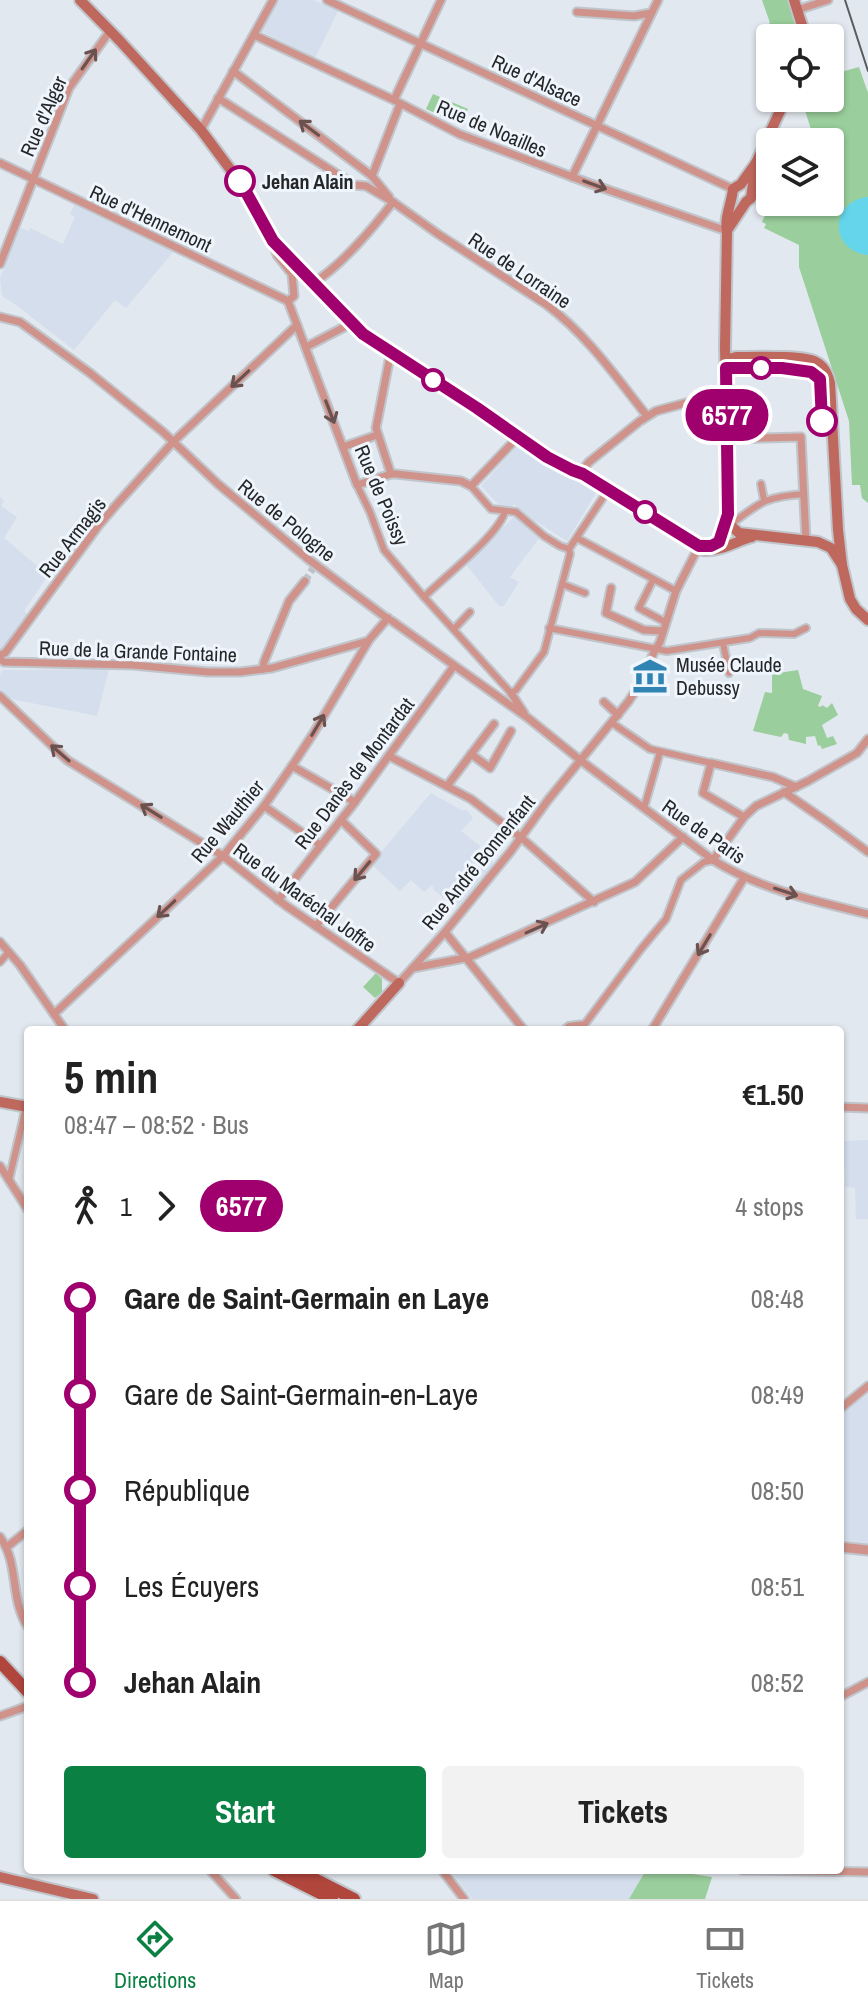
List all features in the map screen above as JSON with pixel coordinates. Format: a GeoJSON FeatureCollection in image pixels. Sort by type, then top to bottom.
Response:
{"type":"FeatureCollection","features":[{"type":"Feature","properties":{"kind":"main road"},"geometry":{"type":"LineString","coordinates":[[80,0],[201,130],[239,181],[273,241],[363,334],[482,411],[517,428],[523,437],[574,465],[608,490],[705,546],[719,542],[729,519],[725,224],[780,112]]}},
{"type":"Feature","properties":{"kind":"main road"},"geometry":{"type":"LineString","coordinates":[[727,231],[751,197],[740,190]]}},
{"type":"Feature","properties":{"kind":"main road"},"geometry":{"type":"LineString","coordinates":[[726,344],[738,357]]}},
{"type":"Feature","properties":{"kind":"main road"},"geometry":{"type":"LineString","coordinates":[[726,365],[729,359],[738,357],[808,359],[824,369],[830,383],[842,565],[850,599],[868,620]]}},
{"type":"Feature","properties":{"kind":"main road"},"geometry":{"type":"LineString","coordinates":[[729,519],[739,533],[818,542],[831,548],[842,565]]}},
{"type":"Feature","properties":{"kind":"main road"},"geometry":{"type":"LineString","coordinates":[[818,542],[830,538],[838,530]]}},
{"type":"Feature","properties":{"kind":"main road"},"geometry":{"type":"LineString","coordinates":[[705,546],[703,550],[709,551],[757,536]]}},
{"type":"Feature","properties":{"kind":"main road"},"geometry":{"type":"LineString","coordinates":[[361,1026],[399,983]]}},
{"type":"Feature","properties":{"kind":"main road"},"geometry":{"type":"LineString","coordinates":[[2,1103],[24,1107]]}},
{"type":"Feature","properties":{"kind":"main road"},"geometry":{"type":"LineString","coordinates":[[0,1652],[20,1677]]}},
{"type":"Feature","properties":{"kind":"main road"},"geometry":{"type":"LineString","coordinates":[[0,1662],[20,1677]]}},
{"type":"Feature","properties":{"kind":"main road"},"geometry":{"type":"LineString","coordinates":[[282,1874],[332,1899]]}},
{"type":"Feature","properties":{"kind":"main road"},"geometry":{"type":"LineString","coordinates":[[305,1874],[354,1899]]}},
{"type":"Feature","properties":{"kind":"main road"},"geometry":{"type":"LineString","coordinates":[[0,1877],[86,1898]]}},
{"type":"Feature","properties":{"kind":"street"},"geometry":{"type":"LineString","coordinates":[[201,130],[273,0]]}},
{"type":"Feature","properties":{"kind":"street","name":"Rue d'Alsace"},"geometry":{"type":"LineString","coordinates":[[327,0],[740,190]]}},
{"type":"Feature","properties":{"kind":"street"},"geometry":{"type":"LineString","coordinates":[[372,176],[397,102],[441,0]]}},
{"type":"Feature","properties":{"kind":"street"},"geometry":{"type":"LineString","coordinates":[[572,177],[658,0]]}},
{"type":"Feature","properties":{"kind":"street"},"geometry":{"type":"LineString","coordinates":[[796,5],[828,0]]}},
{"type":"Feature","properties":{"kind":"street"},"geometry":{"type":"LineString","coordinates":[[577,12],[634,16],[651,13]]}},
{"type":"Feature","properties":{"kind":"street","name":"Rue d'Alger"},"geometry":{"type":"LineString","coordinates":[[0,264],[69,88],[110,31]]}},
{"type":"Feature","properties":{"kind":"street","name":"Rue de Noailles"},"geometry":{"type":"LineString","coordinates":[[254,35],[459,134],[727,231]]}},
{"type":"Feature","properties":{"kind":"street"},"geometry":{"type":"LineString","coordinates":[[233,71],[372,176],[393,202]]}},
{"type":"Feature","properties":{"kind":"street"},"geometry":{"type":"LineString","coordinates":[[218,98],[354,185],[366,186],[393,202]]}},
{"type":"Feature","properties":{"kind":"street","name":"Rue d'Hennemont"},"geometry":{"type":"LineString","coordinates":[[0,163],[291,298]]}},
{"type":"Feature","properties":{"kind":"street"},"geometry":{"type":"LineString","coordinates":[[313,283],[354,247],[393,202]]}},
{"type":"Feature","properties":{"kind":"street","name":"Rue de Lorraine"},"geometry":{"type":"LineString","coordinates":[[393,202],[563,317],[613,372],[647,416]]}},
{"type":"Feature","properties":{"kind":"street","name":"Rue de Poissy"},"geometry":{"type":"LineString","coordinates":[[273,241],[277,255],[292,274],[291,298],[297,325],[384,550],[511,693],[528,718]]}},
{"type":"Feature","properties":{"kind":"street","name":"Rue de Pologne"},"geometry":{"type":"LineString","coordinates":[[0,317],[20,322],[36,332],[109,388],[308,559],[414,641],[528,718]]}},
{"type":"Feature","properties":{"kind":"street"},"geometry":{"type":"LineString","coordinates":[[306,347],[352,323]]}},
{"type":"Feature","properties":{"kind":"street","name":"Rue Armagis"},"geometry":{"type":"LineString","coordinates":[[0,657],[99,525],[173,442],[297,325]]}},
{"type":"Feature","properties":{"kind":"street"},"geometry":{"type":"LineString","coordinates":[[391,474],[376,428],[389,361],[393,355]]}},
{"type":"Feature","properties":{"kind":"street"},"geometry":{"type":"LineString","coordinates":[[583,474],[589,462],[647,416],[727,392]]}},
{"type":"Feature","properties":{"kind":"street"},"geometry":{"type":"LineString","coordinates":[[343,447],[377,435]]}},
{"type":"Feature","properties":{"kind":"street"},"geometry":{"type":"LineString","coordinates":[[471,486],[523,437]]}},
{"type":"Feature","properties":{"kind":"street"},"geometry":{"type":"LineString","coordinates":[[727,439],[801,437],[806,541]]}},
{"type":"Feature","properties":{"kind":"street"},"geometry":{"type":"LineString","coordinates":[[357,485],[391,474],[461,481],[471,486],[491,509],[516,512],[544,536],[569,549]]}},
{"type":"Feature","properties":{"kind":"street"},"geometry":{"type":"LineString","coordinates":[[761,484],[764,500]]}},
{"type":"Feature","properties":{"kind":"street"},"geometry":{"type":"LineString","coordinates":[[511,693],[544,652],[569,549],[608,490]]}},
{"type":"Feature","properties":{"kind":"street"},"geometry":{"type":"LineString","coordinates":[[729,519],[764,500],[804,494]]}},
{"type":"Feature","properties":{"kind":"street"},"geometry":{"type":"LineString","coordinates":[[424,597],[487,538],[504,517],[505,511]]}},
{"type":"Feature","properties":{"kind":"street"},"geometry":{"type":"LineString","coordinates":[[577,538],[676,591]]}},
{"type":"Feature","properties":{"kind":"street","name":"Rue André Bonnenfant"},"geometry":{"type":"LineString","coordinates":[[399,983],[521,838],[640,684],[660,642],[676,591],[705,546]]}},
{"type":"Feature","properties":{"kind":"street"},"geometry":{"type":"LineString","coordinates":[[653,580],[639,608],[664,626]]}},
{"type":"Feature","properties":{"kind":"street"},"geometry":{"type":"LineString","coordinates":[[263,669],[289,601],[305,581]]}},
{"type":"Feature","properties":{"kind":"street"},"geometry":{"type":"LineString","coordinates":[[562,584],[585,593]]}},
{"type":"Feature","properties":{"kind":"street"},"geometry":{"type":"LineString","coordinates":[[611,588],[606,613],[644,630],[664,626]]}},
{"type":"Feature","properties":{"kind":"street"},"geometry":{"type":"LineString","coordinates":[[454,629],[470,612]]}},
{"type":"Feature","properties":{"kind":"street","name":"Rue Wauthier"},"geometry":{"type":"LineString","coordinates":[[54,1014],[223,856],[292,766],[369,640],[388,618]]}},
{"type":"Feature","properties":{"kind":"street"},"geometry":{"type":"LineString","coordinates":[[549,628],[655,650],[723,643],[750,638],[759,633],[794,634],[806,628]]}},
{"type":"Feature","properties":{"kind":"street","name":"Rue de la Grande Fontaine"},"geometry":{"type":"LineString","coordinates":[[0,657],[10,663],[142,666],[227,673],[263,669],[369,640]]}},
{"type":"Feature","properties":{"kind":"street"},"geometry":{"type":"LineString","coordinates":[[723,643],[729,673]]}},
{"type":"Feature","properties":{"kind":"street","name":"Rue Danès de Montardat"},"geometry":{"type":"LineString","coordinates":[[278,900],[355,802],[454,666]]}},
{"type":"Feature","properties":{"kind":"street","name":"Rue du Maréchal Joffre"},"geometry":{"type":"LineString","coordinates":[[0,696],[67,760],[223,856],[278,900],[399,983]]}},
{"type":"Feature","properties":{"kind":"street"},"geometry":{"type":"LineString","coordinates":[[604,702],[618,715]]}},
{"type":"Feature","properties":{"kind":"street","name":"Rue de Paris"},"geometry":{"type":"LineString","coordinates":[[528,718],[713,860],[744,878],[813,901],[868,914]]}},
{"type":"Feature","properties":{"kind":"street"},"geometry":{"type":"LineString","coordinates":[[612,723],[642,745],[660,752],[773,777],[796,787]]}},
{"type":"Feature","properties":{"kind":"street"},"geometry":{"type":"LineString","coordinates":[[447,786],[494,724]]}},
{"type":"Feature","properties":{"kind":"street"},"geometry":{"type":"LineString","coordinates":[[471,754],[490,768],[511,731]]}},
{"type":"Feature","properties":{"kind":"street"},"geometry":{"type":"LineString","coordinates":[[569,1026],[585,1024],[666,919],[681,880],[704,862],[713,860],[744,817],[756,806],[857,753],[868,739]]}},
{"type":"Feature","properties":{"kind":"street"},"geometry":{"type":"LineString","coordinates":[[644,808],[660,752]]}},
{"type":"Feature","properties":{"kind":"street"},"geometry":{"type":"LineString","coordinates":[[389,756],[471,799],[594,902]]}},
{"type":"Feature","properties":{"kind":"street"},"geometry":{"type":"LineString","coordinates":[[711,763],[703,793],[744,817]]}},
{"type":"Feature","properties":{"kind":"street"},"geometry":{"type":"LineString","coordinates":[[292,766],[355,802]]}},
{"type":"Feature","properties":{"kind":"street"},"geometry":{"type":"LineString","coordinates":[[784,792],[868,852]]}},
{"type":"Feature","properties":{"kind":"street"},"geometry":{"type":"LineString","coordinates":[[264,806],[320,845]]}},
{"type":"Feature","properties":{"kind":"street"},"geometry":{"type":"LineString","coordinates":[[316,926],[376,854],[341,820]]}},
{"type":"Feature","properties":{"kind":"street"},"geometry":{"type":"LineString","coordinates":[[413,968],[470,957],[594,902],[635,882],[683,837]]}},
{"type":"Feature","properties":{"kind":"street"},"geometry":{"type":"LineString","coordinates":[[654,1026],[744,878]]}},
{"type":"Feature","properties":{"kind":"street"},"geometry":{"type":"LineString","coordinates":[[445,932],[521,1026]]}},
{"type":"Feature","properties":{"kind":"street"},"geometry":{"type":"LineString","coordinates":[[0,942],[62,1026]]}},
{"type":"Feature","properties":{"kind":"street"},"geometry":{"type":"LineString","coordinates":[[0,962],[9,952]]}},
{"type":"Feature","properties":{"kind":"street"},"geometry":{"type":"LineString","coordinates":[[844,1107],[868,1108]]}},
{"type":"Feature","properties":{"kind":"street"},"geometry":{"type":"LineString","coordinates":[[9,1180],[24,1119]]}},
{"type":"Feature","properties":{"kind":"street"},"geometry":{"type":"LineString","coordinates":[[0,1166],[24,1204]]}},
{"type":"Feature","properties":{"kind":"street"},"geometry":{"type":"LineString","coordinates":[[844,1406],[868,1386]]}},
{"type":"Feature","properties":{"kind":"street"},"geometry":{"type":"LineString","coordinates":[[7,1547],[24,1533]]}},
{"type":"Feature","properties":{"kind":"street"},"geometry":{"type":"LineString","coordinates":[[0,1537],[12,1561],[16,1601],[24,1618]]}},
{"type":"Feature","properties":{"kind":"street"},"geometry":{"type":"LineString","coordinates":[[844,1547],[868,1550]]}},
{"type":"Feature","properties":{"kind":"street"},"geometry":{"type":"LineString","coordinates":[[844,1695],[868,1682]]}},
{"type":"Feature","properties":{"kind":"street"},"geometry":{"type":"LineString","coordinates":[[0,1716],[24,1708]]}},
{"type":"Feature","properties":{"kind":"street"},"geometry":{"type":"LineString","coordinates":[[844,1872],[868,1872]]}},
{"type":"Feature","properties":{"kind":"street"},"geometry":{"type":"LineString","coordinates":[[214,1874],[236,1899]]}},
{"type":"Feature","properties":{"kind":"street"},"geometry":{"type":"LineString","coordinates":[[445,1874],[464,1899]]}},
{"type":"Feature","properties":{"kind":"shaded area"},"geometry":{"type":"Polygon","coordinates":[[[278,0],[314,0],[338,11],[315,58],[261,31],[278,0]]]}},
{"type":"Feature","properties":{"kind":"shaded area"},"geometry":{"type":"Polygon","coordinates":[[[74,205],[173,252],[126,308],[115,300],[74,350],[2,296],[0,278],[20,228],[29,231],[30,228],[63,244],[75,217],[70,214],[74,205]]]}},
{"type":"Feature","properties":{"kind":"shaded area"},"geometry":{"type":"Polygon","coordinates":[[[518,445],[596,493],[567,541],[514,504],[510,508],[501,507],[481,486],[518,445]]]}},
{"type":"Feature","properties":{"kind":"shaded area"},"geometry":{"type":"Polygon","coordinates":[[[0,497],[4,501],[1,506],[17,517],[4,538],[48,575],[24,611],[29,616],[6,648],[0,649],[0,497]]]}},
{"type":"Feature","properties":{"kind":"shaded area"},"geometry":{"type":"Polygon","coordinates":[[[516,515],[540,537],[510,577],[519,582],[504,606],[499,606],[465,563],[516,515]]]}},
{"type":"Feature","properties":{"kind":"shaded area"},"geometry":{"type":"Polygon","coordinates":[[[109,669],[97,716],[16,700],[0,692],[2,670],[109,669]]]}},
{"type":"Feature","properties":{"kind":"shaded area"},"geometry":{"type":"Polygon","coordinates":[[[431,793],[463,811],[466,809],[473,818],[461,831],[480,846],[478,850],[494,863],[456,908],[432,885],[424,892],[411,880],[400,891],[371,864],[431,793]]]}},
{"type":"Feature","properties":{"kind":"shaded area"},"geometry":{"type":"Polygon","coordinates":[[[868,1140],[868,1219],[856,1219],[855,1188],[845,1187],[844,1141],[868,1140]]]}},
{"type":"Feature","properties":{"kind":"shaded area"},"geometry":{"type":"Polygon","coordinates":[[[868,1394],[868,1543],[844,1540],[844,1413],[868,1394]]]}},
{"type":"Feature","properties":{"kind":"shaded area"},"geometry":{"type":"Polygon","coordinates":[[[453,1874],[643,1874],[629,1899],[472,1899],[453,1874]]]}},
{"type":"Feature","properties":{"kind":"green space"},"geometry":{"type":"Polygon","coordinates":[[[762,0],[790,0],[797,24],[770,23],[762,0]]]}},
{"type":"Feature","properties":{"kind":"green space"},"geometry":{"type":"Polygon","coordinates":[[[859,67],[868,93],[868,503],[862,498],[860,485],[852,485],[849,421],[799,267],[799,245],[764,228],[766,224],[762,222],[765,216],[844,216],[844,128],[811,128],[805,112],[844,112],[844,71],[859,67]]]}},
{"type":"Feature","properties":{"kind":"green space"},"geometry":{"type":"Polygon","coordinates":[[[433,94],[468,109],[461,125],[426,109],[433,94]]]}},
{"type":"Feature","properties":{"kind":"green space"},"geometry":{"type":"Polygon","coordinates":[[[798,670],[803,689],[822,696],[818,706],[827,708],[832,703],[838,715],[822,725],[827,738],[833,736],[837,744],[822,749],[815,736],[806,737],[806,744],[789,740],[788,734],[784,733],[781,737],[753,731],[765,692],[772,693],[772,674],[798,670]]]}},
{"type":"Feature","properties":{"kind":"green space"},"geometry":{"type":"Polygon","coordinates":[[[376,973],[382,979],[382,992],[375,998],[363,987],[376,973]]]}},
{"type":"Feature","properties":{"kind":"green space"},"geometry":{"type":"Polygon","coordinates":[[[644,1874],[712,1877],[705,1899],[629,1899],[644,1874]]]}},
{"type":"Feature","properties":{"kind":"water"},"geometry":{"type":"Polygon","coordinates":[[[868,197],[868,255],[855,252],[841,236],[841,216],[855,200],[868,197]]]}},
{"type":"Feature","properties":{"kind":"tunnel"},"geometry":{"type":"LineString","coordinates":[[305,581],[315,565]]}},
{"type":"Feature","properties":{"kind":"tram line"},"geometry":{"type":"LineString","coordinates":[[845,0],[868,71]]}},
{"type":"Feature","properties":{"kind":"bus line","name":"6577"},"geometry":{"type":"LineString","coordinates":[[240,181],[273,241],[363,334],[547,457],[583,474],[699,546],[719,542],[728,514],[726,368],[782,368],[817,375],[820,379],[822,421]]}},
{"type":"Feature","properties":{"kind":"place","name":"Jehan Alain"},"geometry":{"type":"Point","coordinates":[240,181]}},
{"type":"Feature","properties":{"kind":"place","name":"Musée Claude Debussy"},"geometry":{"type":"Point","coordinates":[650,676]}}]}
